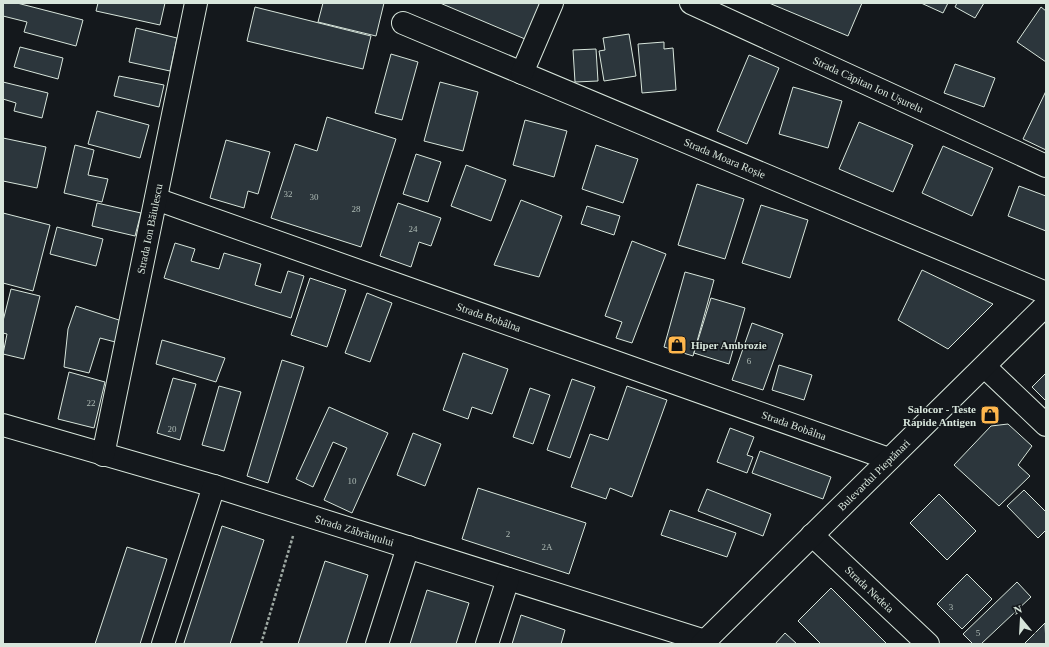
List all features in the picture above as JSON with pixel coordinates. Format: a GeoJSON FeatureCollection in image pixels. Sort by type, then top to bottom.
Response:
{"type":"FeatureCollection","features":[{"type":"Feature","properties":{"kind":"street","name":"Strada Ion Băiulescu"},"geometry":{"type":"LineString","coordinates":[[103,455],[196,3]]}},
{"type":"Feature","properties":{"kind":"street"},"geometry":{"type":"LineString","coordinates":[[522,73],[552,3]]}},
{"type":"Feature","properties":{"kind":"street","name":"Strada Căpitan Ion Ușurelu"},"geometry":{"type":"LineString","coordinates":[[691,3],[1046,166]]}},
{"type":"Feature","properties":{"kind":"street","name":"Strada Moara Roșie"},"geometry":{"type":"LineString","coordinates":[[403,23],[1046,293]]}},
{"type":"Feature","properties":{"kind":"street","name":"Strada Bobâlna"},"geometry":{"type":"LineString","coordinates":[[156,199],[889,459]]}},
{"type":"Feature","properties":{"kind":"street","name":"Bulevardul Pieptănari"},"geometry":{"type":"LineString","coordinates":[[703,643],[889,459],[985,367],[1046,305]]}},
{"type":"Feature","properties":{"kind":"street"},"geometry":{"type":"LineString","coordinates":[[985,367],[1046,425]]}},
{"type":"Feature","properties":{"kind":"street","name":"Strada Zăbrăuțului"},"geometry":{"type":"LineString","coordinates":[[3,425],[214,486],[508,579],[703,643]]}},
{"type":"Feature","properties":{"kind":"street"},"geometry":{"type":"LineString","coordinates":[[163,644],[214,486]]}},
{"type":"Feature","properties":{"kind":"street","name":"Strada Nedeia"},"geometry":{"type":"LineString","coordinates":[[812,535],[928,644]]}},
{"type":"Feature","properties":{"kind":"street"},"geometry":{"type":"LineString","coordinates":[[378,644],[408,547]]}},
{"type":"Feature","properties":{"kind":"street"},"geometry":{"type":"LineString","coordinates":[[487,644],[508,579]]}},
{"type":"Feature","properties":{"kind":"path"},"geometry":{"type":"LineString","coordinates":[[261,644],[300,513]]}},
{"type":"Feature","properties":{"kind":"building"},"geometry":{"type":"Polygon","coordinates":[[[3,3],[17,3],[83,20],[76,46],[24,32],[27,22],[3,16],[3,3]]]}},
{"type":"Feature","properties":{"kind":"building"},"geometry":{"type":"Polygon","coordinates":[[[98,3],[165,3],[160,25],[96,11],[98,3]]]}},
{"type":"Feature","properties":{"kind":"building"},"geometry":{"type":"Polygon","coordinates":[[[323,3],[384,3],[376,36],[318,22],[323,3]]]}},
{"type":"Feature","properties":{"kind":"building"},"geometry":{"type":"Polygon","coordinates":[[[440,3],[540,3],[525,39],[440,3]]]}},
{"type":"Feature","properties":{"kind":"building"},"geometry":{"type":"Polygon","coordinates":[[[769,3],[862,3],[848,36],[769,3]]]}},
{"type":"Feature","properties":{"kind":"building"},"geometry":{"type":"Polygon","coordinates":[[[921,3],[948,3],[943,13],[921,3]]]}},
{"type":"Feature","properties":{"kind":"building"},"geometry":{"type":"Polygon","coordinates":[[[957,3],[984,3],[975,18],[955,7],[957,3]]]}},
{"type":"Feature","properties":{"kind":"building"},"geometry":{"type":"Polygon","coordinates":[[[255,7],[371,36],[363,69],[247,41],[255,7]]]}},
{"type":"Feature","properties":{"kind":"building"},"geometry":{"type":"Polygon","coordinates":[[[1041,7],[1046,11],[1046,62],[1017,42],[1041,7]]]}},
{"type":"Feature","properties":{"kind":"building"},"geometry":{"type":"Polygon","coordinates":[[[136,28],[177,38],[170,71],[129,62],[136,28]]]}},
{"type":"Feature","properties":{"kind":"building"},"geometry":{"type":"Polygon","coordinates":[[[629,34],[636,76],[604,81],[599,51],[605,50],[603,38],[629,34]]]}},
{"type":"Feature","properties":{"kind":"building"},"geometry":{"type":"Polygon","coordinates":[[[664,42],[664,49],[673,48],[676,90],[642,93],[638,44],[664,42]]]}},
{"type":"Feature","properties":{"kind":"building"},"geometry":{"type":"Polygon","coordinates":[[[20,47],[63,58],[58,79],[14,67],[20,47]]]}},
{"type":"Feature","properties":{"kind":"building"},"geometry":{"type":"Polygon","coordinates":[[[596,49],[598,81],[575,82],[573,50],[596,49]]]}},
{"type":"Feature","properties":{"kind":"building"},"geometry":{"type":"Polygon","coordinates":[[[391,54],[418,62],[402,120],[375,113],[391,54]]]}},
{"type":"Feature","properties":{"kind":"building"},"geometry":{"type":"Polygon","coordinates":[[[749,55],[779,68],[747,144],[717,131],[749,55]]]}},
{"type":"Feature","properties":{"kind":"building"},"geometry":{"type":"Polygon","coordinates":[[[955,64],[995,78],[984,107],[944,93],[955,64]]]}},
{"type":"Feature","properties":{"kind":"building"},"geometry":{"type":"Polygon","coordinates":[[[119,76],[164,85],[159,107],[114,96],[119,76]]]}},
{"type":"Feature","properties":{"kind":"building"},"geometry":{"type":"Polygon","coordinates":[[[3,82],[48,93],[42,118],[14,111],[16,103],[3,99],[3,82]]]}},
{"type":"Feature","properties":{"kind":"building"},"geometry":{"type":"Polygon","coordinates":[[[440,82],[478,92],[463,151],[424,141],[440,82]]]}},
{"type":"Feature","properties":{"kind":"building"},"geometry":{"type":"Polygon","coordinates":[[[793,87],[842,101],[828,148],[779,134],[793,87]]]}},
{"type":"Feature","properties":{"kind":"building"},"geometry":{"type":"Polygon","coordinates":[[[1046,91],[1046,150],[1023,139],[1046,91]]]}},
{"type":"Feature","properties":{"kind":"building"},"geometry":{"type":"Polygon","coordinates":[[[97,111],[149,125],[140,158],[88,144],[97,111]]]}},
{"type":"Feature","properties":{"kind":"building"},"geometry":{"type":"Polygon","coordinates":[[[327,117],[396,139],[361,247],[271,218],[295,144],[317,151],[327,117]]]}},
{"type":"Feature","properties":{"kind":"building"},"geometry":{"type":"Polygon","coordinates":[[[525,120],[567,131],[554,177],[513,165],[525,120]]]}},
{"type":"Feature","properties":{"kind":"building"},"geometry":{"type":"Polygon","coordinates":[[[859,122],[913,145],[893,192],[839,169],[859,122]]]}},
{"type":"Feature","properties":{"kind":"building"},"geometry":{"type":"Polygon","coordinates":[[[3,138],[46,147],[37,188],[3,181],[3,138]]]}},
{"type":"Feature","properties":{"kind":"building"},"geometry":{"type":"Polygon","coordinates":[[[226,140],[270,152],[258,194],[248,191],[244,208],[210,198],[226,140]]]}},
{"type":"Feature","properties":{"kind":"building"},"geometry":{"type":"Polygon","coordinates":[[[75,145],[94,150],[88,175],[108,179],[102,202],[64,193],[75,145]]]}},
{"type":"Feature","properties":{"kind":"building"},"geometry":{"type":"Polygon","coordinates":[[[596,145],[638,159],[623,203],[582,189],[596,145]]]}},
{"type":"Feature","properties":{"kind":"building"},"geometry":{"type":"Polygon","coordinates":[[[943,146],[993,168],[972,216],[922,193],[943,146]]]}},
{"type":"Feature","properties":{"kind":"building"},"geometry":{"type":"Polygon","coordinates":[[[416,154],[441,162],[428,202],[403,194],[416,154]]]}},
{"type":"Feature","properties":{"kind":"building"},"geometry":{"type":"Polygon","coordinates":[[[466,165],[506,180],[491,221],[451,206],[466,165]]]}},
{"type":"Feature","properties":{"kind":"building"},"geometry":{"type":"Polygon","coordinates":[[[697,184],[744,199],[725,259],[678,245],[697,184]]]}},
{"type":"Feature","properties":{"kind":"building"},"geometry":{"type":"Polygon","coordinates":[[[1019,186],[1046,196],[1046,231],[1008,216],[1019,186]]]}},
{"type":"Feature","properties":{"kind":"building"},"geometry":{"type":"Polygon","coordinates":[[[521,200],[562,216],[539,277],[494,265],[521,200]]]}},
{"type":"Feature","properties":{"kind":"building"},"geometry":{"type":"Polygon","coordinates":[[[97,203],[141,213],[135,236],[92,226],[97,203]]]}},
{"type":"Feature","properties":{"kind":"building"},"geometry":{"type":"Polygon","coordinates":[[[398,203],[441,218],[431,246],[419,242],[411,267],[380,256],[398,203]]]}},
{"type":"Feature","properties":{"kind":"building"},"geometry":{"type":"Polygon","coordinates":[[[761,205],[808,220],[790,278],[742,263],[761,205]]]}},
{"type":"Feature","properties":{"kind":"building"},"geometry":{"type":"Polygon","coordinates":[[[587,206],[620,216],[614,235],[581,224],[587,206]]]}},
{"type":"Feature","properties":{"kind":"building"},"geometry":{"type":"Polygon","coordinates":[[[3,213],[50,225],[33,291],[3,283],[3,213]]]}},
{"type":"Feature","properties":{"kind":"building"},"geometry":{"type":"Polygon","coordinates":[[[57,227],[103,239],[96,266],[50,254],[57,227]]]}},
{"type":"Feature","properties":{"kind":"building"},"geometry":{"type":"Polygon","coordinates":[[[632,241],[666,254],[632,343],[616,338],[622,322],[605,316],[632,241]]]}},
{"type":"Feature","properties":{"kind":"building"},"geometry":{"type":"Polygon","coordinates":[[[175,243],[195,249],[191,261],[219,269],[224,253],[261,264],[255,285],[281,293],[288,271],[304,276],[291,318],[164,278],[175,243]]]}},
{"type":"Feature","properties":{"kind":"building"},"geometry":{"type":"Polygon","coordinates":[[[922,270],[993,304],[948,349],[898,320],[922,270]]]}},
{"type":"Feature","properties":{"kind":"building"},"geometry":{"type":"Polygon","coordinates":[[[685,272],[714,280],[693,356],[664,347],[685,272]]]}},
{"type":"Feature","properties":{"kind":"building"},"geometry":{"type":"Polygon","coordinates":[[[310,278],[346,290],[327,347],[291,335],[310,278]]]}},
{"type":"Feature","properties":{"kind":"building"},"geometry":{"type":"Polygon","coordinates":[[[11,289],[40,296],[24,359],[3,354],[7,334],[3,333],[3,321],[11,289]]]}},
{"type":"Feature","properties":{"kind":"building"},"geometry":{"type":"Polygon","coordinates":[[[367,293],[392,303],[370,362],[345,353],[367,293]]]}},
{"type":"Feature","properties":{"kind":"building"},"geometry":{"type":"Polygon","coordinates":[[[711,298],[745,308],[729,364],[694,353],[711,298]]]}},
{"type":"Feature","properties":{"kind":"building"},"geometry":{"type":"Polygon","coordinates":[[[76,306],[125,322],[119,343],[100,338],[89,373],[64,367],[68,329],[76,306]]]}},
{"type":"Feature","properties":{"kind":"building"},"geometry":{"type":"Polygon","coordinates":[[[752,323],[783,334],[763,390],[732,380],[752,323]]]}},
{"type":"Feature","properties":{"kind":"building"},"geometry":{"type":"Polygon","coordinates":[[[162,340],[225,358],[216,382],[156,364],[162,340]]]}},
{"type":"Feature","properties":{"kind":"building"},"geometry":{"type":"Polygon","coordinates":[[[463,353],[508,369],[492,414],[472,407],[468,419],[443,410],[463,353]]]}},
{"type":"Feature","properties":{"kind":"building"},"geometry":{"type":"Polygon","coordinates":[[[282,360],[304,367],[268,483],[247,476],[282,360]]]}},
{"type":"Feature","properties":{"kind":"building"},"geometry":{"type":"Polygon","coordinates":[[[779,365],[812,375],[804,400],[772,390],[779,365]]]}},
{"type":"Feature","properties":{"kind":"building"},"geometry":{"type":"Polygon","coordinates":[[[69,372],[105,382],[94,428],[58,419],[69,372]]]}},
{"type":"Feature","properties":{"kind":"building"},"geometry":{"type":"Polygon","coordinates":[[[1046,373],[1046,401],[1032,387],[1046,373]]]}},
{"type":"Feature","properties":{"kind":"building"},"geometry":{"type":"Polygon","coordinates":[[[173,378],[196,384],[180,440],[157,433],[173,378]]]}},
{"type":"Feature","properties":{"kind":"building"},"geometry":{"type":"Polygon","coordinates":[[[572,379],[595,387],[570,458],[547,450],[572,379]]]}},
{"type":"Feature","properties":{"kind":"building"},"geometry":{"type":"Polygon","coordinates":[[[219,386],[241,392],[224,451],[202,445],[219,386]]]}},
{"type":"Feature","properties":{"kind":"building"},"geometry":{"type":"Polygon","coordinates":[[[627,386],[667,400],[632,497],[610,488],[606,499],[571,487],[590,434],[608,440],[627,386]]]}},
{"type":"Feature","properties":{"kind":"building"},"geometry":{"type":"Polygon","coordinates":[[[530,388],[550,395],[533,444],[513,437],[530,388]]]}},
{"type":"Feature","properties":{"kind":"building"},"geometry":{"type":"Polygon","coordinates":[[[329,407],[388,433],[352,513],[324,500],[347,448],[333,442],[313,487],[296,479],[329,407]]]}},
{"type":"Feature","properties":{"kind":"building"},"geometry":{"type":"Polygon","coordinates":[[[1008,424],[1032,446],[1018,465],[1030,476],[999,506],[954,465],[991,426],[1008,424]]]}},
{"type":"Feature","properties":{"kind":"building"},"geometry":{"type":"Polygon","coordinates":[[[730,428],[754,437],[747,455],[753,457],[747,473],[717,462],[730,428]]]}},
{"type":"Feature","properties":{"kind":"building"},"geometry":{"type":"Polygon","coordinates":[[[413,433],[441,444],[425,486],[397,475],[413,433]]]}},
{"type":"Feature","properties":{"kind":"building"},"geometry":{"type":"Polygon","coordinates":[[[760,451],[831,477],[823,499],[752,473],[760,451]]]}},
{"type":"Feature","properties":{"kind":"building"},"geometry":{"type":"Polygon","coordinates":[[[478,488],[586,523],[569,574],[462,539],[478,488]]]}},
{"type":"Feature","properties":{"kind":"building"},"geometry":{"type":"Polygon","coordinates":[[[707,489],[771,514],[763,536],[698,511],[707,489]]]}},
{"type":"Feature","properties":{"kind":"building"},"geometry":{"type":"Polygon","coordinates":[[[1024,490],[1046,512],[1046,530],[1038,538],[1007,506],[1024,490]]]}},
{"type":"Feature","properties":{"kind":"building"},"geometry":{"type":"Polygon","coordinates":[[[939,494],[976,531],[947,560],[910,523],[939,494]]]}},
{"type":"Feature","properties":{"kind":"building"},"geometry":{"type":"Polygon","coordinates":[[[670,510],[736,533],[727,557],[661,535],[670,510]]]}},
{"type":"Feature","properties":{"kind":"building"},"geometry":{"type":"Polygon","coordinates":[[[222,526],[264,540],[230,644],[187,644],[184,643],[222,526]]]}},
{"type":"Feature","properties":{"kind":"building"},"geometry":{"type":"Polygon","coordinates":[[[127,547],[167,559],[140,644],[95,644],[127,547]]]}},
{"type":"Feature","properties":{"kind":"building"},"geometry":{"type":"Polygon","coordinates":[[[325,561],[368,575],[346,644],[298,644],[325,561]]]}},
{"type":"Feature","properties":{"kind":"building"},"geometry":{"type":"Polygon","coordinates":[[[967,574],[992,599],[962,629],[937,604],[967,574]]]}},
{"type":"Feature","properties":{"kind":"building"},"geometry":{"type":"Polygon","coordinates":[[[1017,582],[1031,597],[981,644],[973,644],[963,634],[1017,582]]]}},
{"type":"Feature","properties":{"kind":"building"},"geometry":{"type":"Polygon","coordinates":[[[831,588],[887,644],[821,644],[798,621],[831,588]]]}},
{"type":"Feature","properties":{"kind":"building"},"geometry":{"type":"Polygon","coordinates":[[[427,590],[469,603],[456,644],[410,644],[427,590]]]}},
{"type":"Feature","properties":{"kind":"building"},"geometry":{"type":"Polygon","coordinates":[[[521,615],[565,630],[561,644],[512,644],[521,615]]]}},
{"type":"Feature","properties":{"kind":"building"},"geometry":{"type":"Polygon","coordinates":[[[1045,623],[1046,644],[1024,644],[1045,623]]]}},
{"type":"Feature","properties":{"kind":"building"},"geometry":{"type":"Polygon","coordinates":[[[785,633],[797,644],[775,644],[785,633]]]}},
{"type":"Feature","properties":{"kind":"place","name":"Hiper Ambrozie"},"geometry":{"type":"Point","coordinates":[677,345]}},
{"type":"Feature","properties":{"kind":"place","name":"Salocor - Teste Rapide Antigen"},"geometry":{"type":"Point","coordinates":[990,415]}}]}
